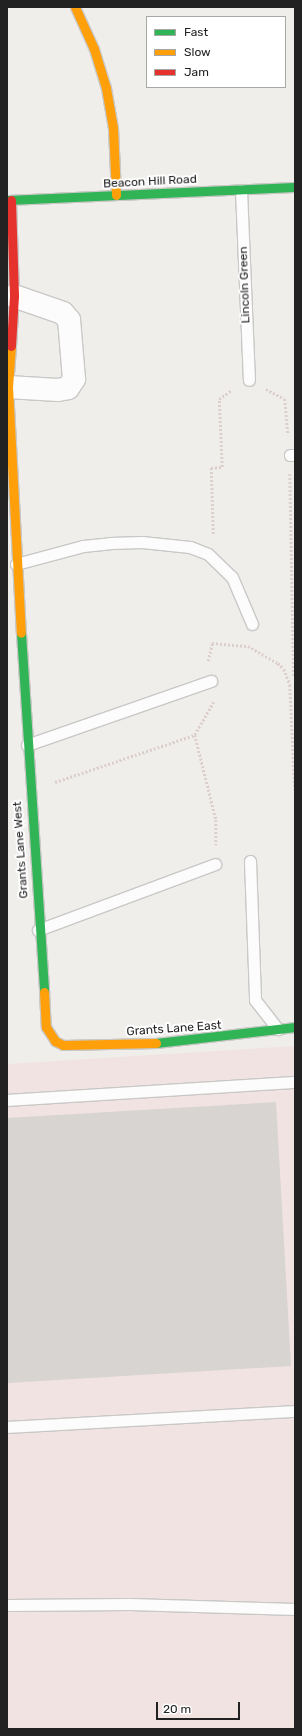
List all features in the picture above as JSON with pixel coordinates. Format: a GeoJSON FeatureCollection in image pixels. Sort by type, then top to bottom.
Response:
{"type":"FeatureCollection","features":[{"type":"Feature","properties":{"kind":"street"},"geometry":{"type":"LineString","coordinates":[[76,7],[94,49],[106,88],[113,128],[116,195]]}},
{"type":"Feature","properties":{"kind":"street","name":"Beacon Hill Road"},"geometry":{"type":"LineString","coordinates":[[9,200],[295,187]]}},
{"type":"Feature","properties":{"kind":"street","name":"Grants Lane West"},"geometry":{"type":"LineString","coordinates":[[9,200],[14,296],[8,387],[16,564],[38,930],[46,1028],[54,1041]]}},
{"type":"Feature","properties":{"kind":"street"},"geometry":{"type":"LineString","coordinates":[[8,387],[58,390],[68,388],[74,379],[69,320],[63,313],[14,296]]}},
{"type":"Feature","properties":{"kind":"street","name":"Grants Lane East"},"geometry":{"type":"LineString","coordinates":[[54,1041],[63,1045],[175,1043],[295,1027]]}},
{"type":"Feature","properties":{"kind":"lane","name":"Lincoln Green"},"geometry":{"type":"LineString","coordinates":[[241,190],[249,380]]}},
{"type":"Feature","properties":{"kind":"lane"},"geometry":{"type":"LineString","coordinates":[[16,564],[57,552],[110,542],[171,544],[190,547],[214,558],[232,578],[252,624]]}},
{"type":"Feature","properties":{"kind":"lane"},"geometry":{"type":"LineString","coordinates":[[27,745],[211,682]]}},
{"type":"Feature","properties":{"kind":"lane"},"geometry":{"type":"LineString","coordinates":[[250,862],[255,1000],[278,1029]]}},
{"type":"Feature","properties":{"kind":"lane"},"geometry":{"type":"LineString","coordinates":[[38,930],[215,864]]}},
{"type":"Feature","properties":{"kind":"lane"},"geometry":{"type":"LineString","coordinates":[[7,1100],[295,1082]]}},
{"type":"Feature","properties":{"kind":"lane"},"geometry":{"type":"LineString","coordinates":[[7,1427],[295,1411]]}},
{"type":"Feature","properties":{"kind":"lane"},"geometry":{"type":"LineString","coordinates":[[7,1605],[130,1604],[295,1609]]}},
{"type":"Feature","properties":{"kind":"path"},"geometry":{"type":"LineString","coordinates":[[214,558],[211,468],[222,467],[219,399],[249,380],[285,399],[292,455],[295,676],[288,676]]}},
{"type":"Feature","properties":{"kind":"path"},"geometry":{"type":"LineString","coordinates":[[30,790],[195,735],[217,697],[207,667],[212,643],[248,646],[278,663],[288,676],[295,790]]}},
{"type":"Feature","properties":{"kind":"path"},"geometry":{"type":"LineString","coordinates":[[195,735],[216,820],[215,864]]}},
{"type":"Feature","properties":{"kind":"shaded area"},"geometry":{"type":"Polygon","coordinates":[[[295,1046],[295,1729],[7,1729],[7,1064],[295,1046]]]}},
{"type":"Feature","properties":{"kind":"building"},"geometry":{"type":"Polygon","coordinates":[[[276,1102],[291,1366],[7,1383],[7,1118],[276,1102]]]}},
{"type":"Feature","properties":{"kind":"traffic: fast"},"geometry":{"type":"LineString","coordinates":[[7,200],[295,187]]}},
{"type":"Feature","properties":{"kind":"traffic: fast"},"geometry":{"type":"LineString","coordinates":[[21,633],[44,992]]}},
{"type":"Feature","properties":{"kind":"traffic: fast"},"geometry":{"type":"LineString","coordinates":[[156,1043],[295,1027]]}},
{"type":"Feature","properties":{"kind":"traffic: slow"},"geometry":{"type":"LineString","coordinates":[[75,7],[94,49],[106,88],[113,128],[116,195]]}},
{"type":"Feature","properties":{"kind":"traffic: slow"},"geometry":{"type":"LineString","coordinates":[[11,346],[8,387],[21,633]]}},
{"type":"Feature","properties":{"kind":"traffic: slow"},"geometry":{"type":"LineString","coordinates":[[44,992],[46,1027],[55,1041],[63,1045],[156,1043]]}},
{"type":"Feature","properties":{"kind":"traffic: jam"},"geometry":{"type":"LineString","coordinates":[[11,200],[14,296],[11,346]]}}]}
